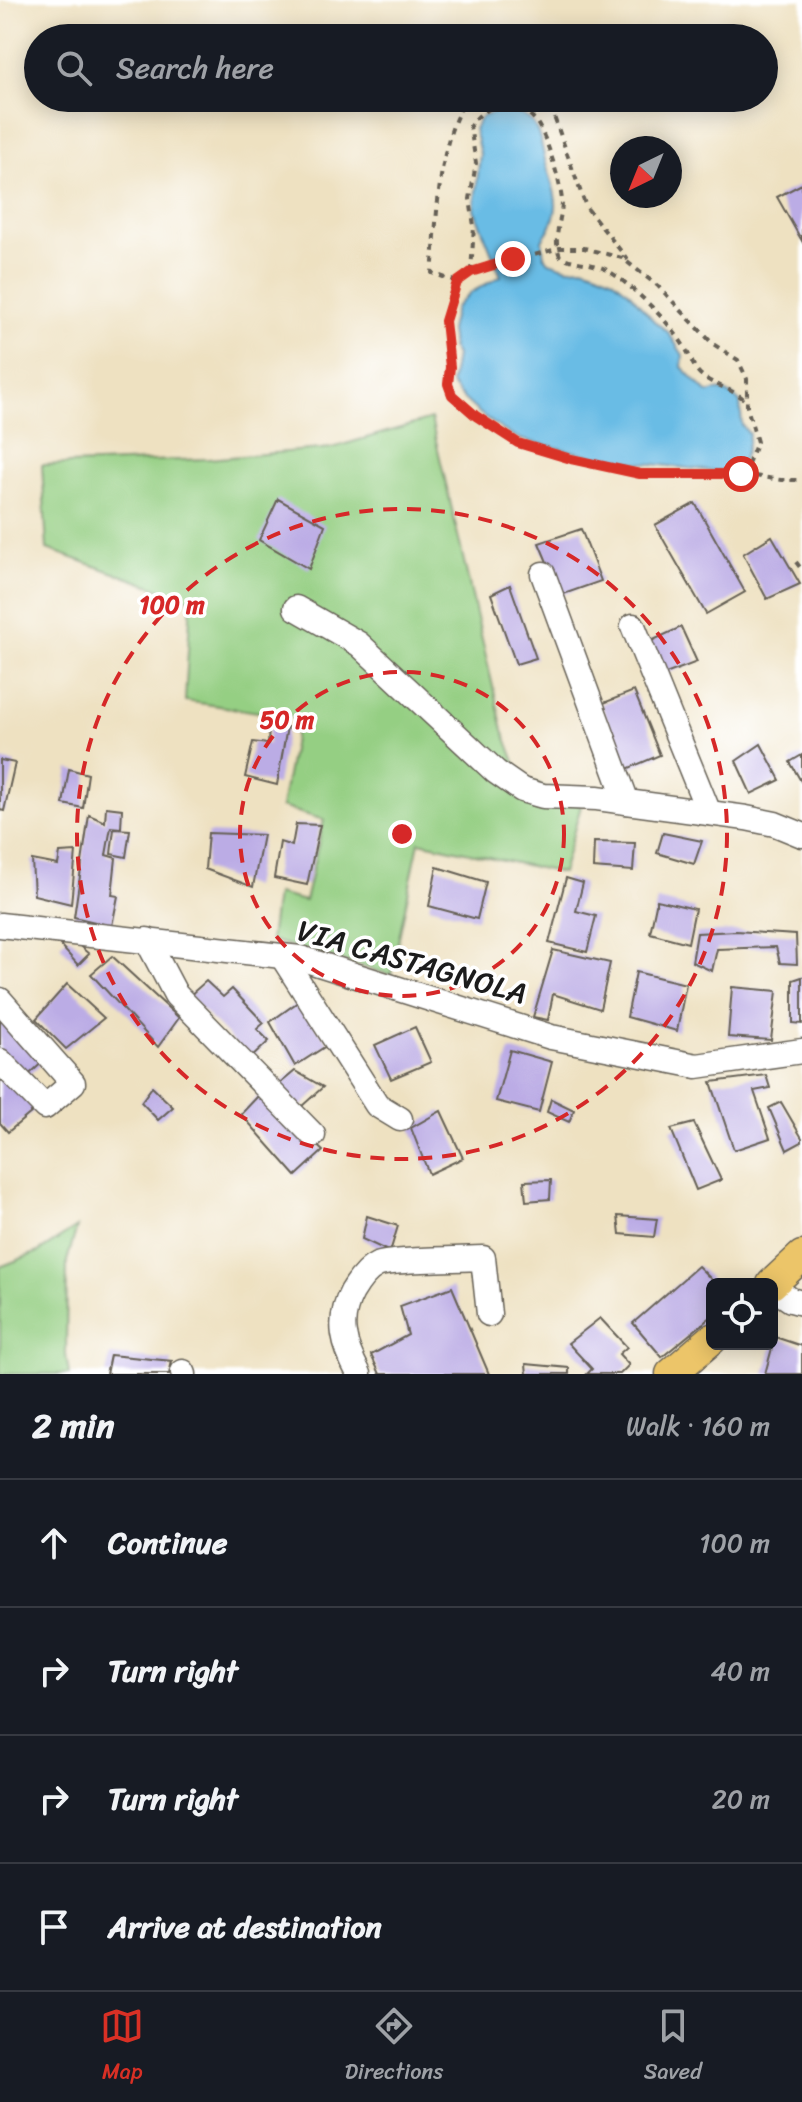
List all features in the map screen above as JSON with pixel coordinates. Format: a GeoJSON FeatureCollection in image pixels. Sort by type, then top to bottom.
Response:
{"type":"FeatureCollection","features":[{"type":"Feature","properties":{"kind":"main road"},"geometry":{"type":"LineString","coordinates":[[778,1280],[802,1256]]}},
{"type":"Feature","properties":{"kind":"street"},"geometry":{"type":"LineString","coordinates":[[543,574],[627,802]]}},
{"type":"Feature","properties":{"kind":"street"},"geometry":{"type":"LineString","coordinates":[[296,608],[359,644],[496,772],[522,790],[543,796],[627,802],[709,813],[775,824],[802,835]]}},
{"type":"Feature","properties":{"kind":"street"},"geometry":{"type":"LineString","coordinates":[[633,626],[709,813]]}},
{"type":"Feature","properties":{"kind":"street","name":"VIA CASTAGNOLA"},"geometry":{"type":"LineString","coordinates":[[0,925],[300,958],[551,1037],[697,1066],[802,1051]]}},
{"type":"Feature","properties":{"kind":"street"},"geometry":{"type":"LineString","coordinates":[[147,940],[176,995],[313,1135]]}},
{"type":"Feature","properties":{"kind":"street"},"geometry":{"type":"LineString","coordinates":[[282,956],[377,1105],[400,1119]]}},
{"type":"Feature","properties":{"kind":"street"},"geometry":{"type":"LineString","coordinates":[[0,1000],[73,1083],[45,1107],[0,1061]]}},
{"type":"Feature","properties":{"kind":"street"},"geometry":{"type":"LineString","coordinates":[[359,1374],[343,1337],[342,1320],[347,1302],[359,1280],[379,1264],[483,1258],[489,1314]]}},
{"type":"Feature","properties":{"kind":"street"},"geometry":{"type":"LineString","coordinates":[[778,1290],[791,1300],[802,1303]]}},
{"type":"Feature","properties":{"kind":"path"},"geometry":{"type":"LineString","coordinates":[[457,282],[432,273],[441,179],[450,132],[458,112]]}},
{"type":"Feature","properties":{"kind":"path"},"geometry":{"type":"LineString","coordinates":[[471,272],[474,226],[470,199],[476,163],[470,126],[475,117],[484,112]]}},
{"type":"Feature","properties":{"kind":"path"},"geometry":{"type":"LineString","coordinates":[[524,112],[534,118],[541,130],[561,189],[557,249],[560,256],[604,268],[618,278],[672,331],[698,372],[711,383],[730,388],[747,402]]}},
{"type":"Feature","properties":{"kind":"path"},"geometry":{"type":"LineString","coordinates":[[552,112],[586,207],[635,268]]}},
{"type":"Feature","properties":{"kind":"path"},"geometry":{"type":"LineString","coordinates":[[741,474],[757,442],[750,424],[747,379],[738,360],[713,344],[658,286],[622,258],[584,248],[557,249],[471,272],[457,282],[445,321],[450,367],[448,384],[452,395],[476,416],[518,443],[571,459],[640,474],[741,474],[802,480]]}},
{"type":"Feature","properties":{"kind":"path"},"geometry":{"type":"LineString","coordinates":[[796,562],[802,570]]}},
{"type":"Feature","properties":{"kind":"green space"},"geometry":{"type":"Polygon","coordinates":[[[431,419],[503,730],[520,775],[581,806],[562,873],[419,842],[391,975],[270,940],[276,894],[305,901],[324,820],[281,807],[298,718],[185,701],[191,600],[47,549],[42,465],[208,459],[332,448],[431,419]]]}},
{"type":"Feature","properties":{"kind":"green space"},"geometry":{"type":"Polygon","coordinates":[[[77,1227],[67,1261],[66,1355],[69,1374],[0,1374],[0,1267],[38,1252],[77,1227]]]}},
{"type":"Feature","properties":{"kind":"water"},"geometry":{"type":"Polygon","coordinates":[[[495,112],[512,112],[534,125],[556,198],[554,217],[542,240],[544,256],[549,262],[568,268],[583,267],[613,279],[668,332],[683,355],[682,367],[708,393],[718,390],[726,392],[740,402],[742,425],[749,434],[746,451],[735,470],[730,473],[608,459],[523,440],[484,416],[451,384],[456,356],[450,330],[455,308],[470,293],[501,276],[474,209],[480,154],[474,129],[481,117],[495,112]]]}},
{"type":"Feature","properties":{"kind":"building"},"geometry":{"type":"Polygon","coordinates":[[[802,184],[802,241],[777,197],[802,184]]]}},
{"type":"Feature","properties":{"kind":"building"},"geometry":{"type":"Polygon","coordinates":[[[278,499],[325,525],[309,569],[259,540],[278,499]]]}},
{"type":"Feature","properties":{"kind":"building"},"geometry":{"type":"Polygon","coordinates":[[[695,503],[745,592],[706,614],[655,525],[695,503]]]}},
{"type":"Feature","properties":{"kind":"building"},"geometry":{"type":"Polygon","coordinates":[[[581,529],[601,581],[561,595],[539,543],[581,529]]]}},
{"type":"Feature","properties":{"kind":"building"},"geometry":{"type":"Polygon","coordinates":[[[772,536],[800,584],[767,599],[743,554],[772,536]]]}},
{"type":"Feature","properties":{"kind":"building"},"geometry":{"type":"Polygon","coordinates":[[[510,585],[536,658],[516,664],[491,594],[510,585]]]}},
{"type":"Feature","properties":{"kind":"building"},"geometry":{"type":"Polygon","coordinates":[[[681,627],[697,662],[663,675],[649,642],[681,627]]]}},
{"type":"Feature","properties":{"kind":"building"},"geometry":{"type":"Polygon","coordinates":[[[634,691],[660,755],[627,769],[601,704],[634,691]]]}},
{"type":"Feature","properties":{"kind":"building"},"geometry":{"type":"Polygon","coordinates":[[[269,726],[287,727],[277,785],[245,777],[253,742],[268,744],[269,726]]]}},
{"type":"Feature","properties":{"kind":"building"},"geometry":{"type":"Polygon","coordinates":[[[761,744],[780,780],[751,794],[736,761],[761,744]]]}},
{"type":"Feature","properties":{"kind":"building"},"geometry":{"type":"Polygon","coordinates":[[[802,755],[802,783],[790,762],[802,755]]]}},
{"type":"Feature","properties":{"kind":"building"},"geometry":{"type":"Polygon","coordinates":[[[0,760],[15,763],[4,811],[0,810],[0,760]]]}},
{"type":"Feature","properties":{"kind":"building"},"geometry":{"type":"Polygon","coordinates":[[[69,769],[88,774],[83,808],[63,804],[69,769]]]}},
{"type":"Feature","properties":{"kind":"building"},"geometry":{"type":"Polygon","coordinates":[[[106,807],[122,809],[121,828],[111,827],[106,855],[116,858],[112,895],[118,896],[112,926],[74,917],[89,815],[105,822],[106,807]]]}},
{"type":"Feature","properties":{"kind":"building"},"geometry":{"type":"Polygon","coordinates":[[[296,824],[320,825],[307,885],[274,878],[280,842],[292,846],[296,824]]]}},
{"type":"Feature","properties":{"kind":"building"},"geometry":{"type":"Polygon","coordinates":[[[114,829],[130,830],[126,857],[111,854],[114,829]]]}},
{"type":"Feature","properties":{"kind":"building"},"geometry":{"type":"Polygon","coordinates":[[[208,833],[263,835],[253,887],[205,869],[208,833]]]}},
{"type":"Feature","properties":{"kind":"building"},"geometry":{"type":"Polygon","coordinates":[[[663,833],[702,841],[694,864],[657,853],[663,833]]]}},
{"type":"Feature","properties":{"kind":"building"},"geometry":{"type":"Polygon","coordinates":[[[594,842],[635,843],[633,871],[593,868],[594,842]]]}},
{"type":"Feature","properties":{"kind":"building"},"geometry":{"type":"Polygon","coordinates":[[[76,852],[71,904],[34,895],[32,860],[58,865],[60,853],[76,852]]]}},
{"type":"Feature","properties":{"kind":"building"},"geometry":{"type":"Polygon","coordinates":[[[437,867],[486,882],[477,919],[429,906],[437,867]]]}},
{"type":"Feature","properties":{"kind":"building"},"geometry":{"type":"Polygon","coordinates":[[[566,878],[583,883],[576,911],[596,916],[587,952],[549,943],[566,878]]]}},
{"type":"Feature","properties":{"kind":"building"},"geometry":{"type":"Polygon","coordinates":[[[657,900],[695,909],[688,943],[650,933],[657,900]]]}},
{"type":"Feature","properties":{"kind":"building"},"geometry":{"type":"Polygon","coordinates":[[[736,931],[796,935],[797,964],[780,963],[776,947],[717,949],[712,971],[692,962],[697,933],[736,931]]]}},
{"type":"Feature","properties":{"kind":"building"},"geometry":{"type":"Polygon","coordinates":[[[68,936],[89,954],[78,965],[60,945],[68,936]]]}},
{"type":"Feature","properties":{"kind":"building"},"geometry":{"type":"Polygon","coordinates":[[[553,950],[610,963],[600,1009],[553,994],[548,1020],[533,1017],[553,950]]]}},
{"type":"Feature","properties":{"kind":"building"},"geometry":{"type":"Polygon","coordinates":[[[112,956],[179,1018],[158,1047],[91,974],[112,956]]]}},
{"type":"Feature","properties":{"kind":"building"},"geometry":{"type":"Polygon","coordinates":[[[636,972],[686,984],[677,1031],[627,1017],[636,972]]]}},
{"type":"Feature","properties":{"kind":"building"},"geometry":{"type":"Polygon","coordinates":[[[802,977],[802,1024],[793,1023],[793,980],[802,977]]]}},
{"type":"Feature","properties":{"kind":"building"},"geometry":{"type":"Polygon","coordinates":[[[206,981],[223,997],[232,989],[264,1023],[257,1029],[269,1041],[250,1059],[189,996],[206,981]]]}},
{"type":"Feature","properties":{"kind":"building"},"geometry":{"type":"Polygon","coordinates":[[[67,984],[104,1018],[66,1049],[36,1019],[67,984]]]}},
{"type":"Feature","properties":{"kind":"building"},"geometry":{"type":"Polygon","coordinates":[[[732,987],[777,991],[771,1040],[728,1037],[732,987]]]}},
{"type":"Feature","properties":{"kind":"building"},"geometry":{"type":"Polygon","coordinates":[[[298,1002],[329,1044],[295,1066],[270,1022],[298,1002]]]}},
{"type":"Feature","properties":{"kind":"building"},"geometry":{"type":"Polygon","coordinates":[[[0,1009],[46,1059],[23,1080],[0,1055],[0,1009]]]}},
{"type":"Feature","properties":{"kind":"building"},"geometry":{"type":"Polygon","coordinates":[[[415,1027],[431,1062],[391,1079],[375,1045],[415,1027]]]}},
{"type":"Feature","properties":{"kind":"building"},"geometry":{"type":"Polygon","coordinates":[[[510,1050],[552,1062],[539,1112],[496,1101],[510,1050]]]}},
{"type":"Feature","properties":{"kind":"building"},"geometry":{"type":"Polygon","coordinates":[[[295,1071],[323,1087],[301,1107],[276,1087],[295,1071]]]}},
{"type":"Feature","properties":{"kind":"building"},"geometry":{"type":"Polygon","coordinates":[[[766,1075],[770,1088],[754,1091],[770,1138],[734,1150],[711,1082],[766,1075]]]}},
{"type":"Feature","properties":{"kind":"building"},"geometry":{"type":"Polygon","coordinates":[[[0,1076],[38,1107],[8,1132],[0,1123],[0,1076]]]}},
{"type":"Feature","properties":{"kind":"building"},"geometry":{"type":"Polygon","coordinates":[[[152,1087],[173,1107],[158,1120],[141,1102],[152,1087]]]}},
{"type":"Feature","properties":{"kind":"building"},"geometry":{"type":"Polygon","coordinates":[[[260,1094],[323,1151],[296,1176],[241,1114],[260,1094]]]}},
{"type":"Feature","properties":{"kind":"building"},"geometry":{"type":"Polygon","coordinates":[[[551,1099],[574,1110],[569,1122],[547,1112],[551,1099]]]}},
{"type":"Feature","properties":{"kind":"building"},"geometry":{"type":"Polygon","coordinates":[[[781,1102],[802,1138],[802,1142],[787,1150],[769,1108],[781,1102]]]}},
{"type":"Feature","properties":{"kind":"building"},"geometry":{"type":"Polygon","coordinates":[[[441,1111],[463,1158],[429,1174],[411,1128],[441,1111]]]}},
{"type":"Feature","properties":{"kind":"building"},"geometry":{"type":"Polygon","coordinates":[[[694,1123],[721,1180],[696,1190],[671,1129],[694,1123]]]}},
{"type":"Feature","properties":{"kind":"building"},"geometry":{"type":"Polygon","coordinates":[[[551,1180],[550,1199],[526,1201],[524,1181],[551,1180]]]}},
{"type":"Feature","properties":{"kind":"building"},"geometry":{"type":"Polygon","coordinates":[[[367,1216],[398,1226],[390,1252],[362,1239],[367,1216]]]}},
{"type":"Feature","properties":{"kind":"building"},"geometry":{"type":"Polygon","coordinates":[[[618,1216],[657,1219],[654,1237],[620,1234],[618,1216]]]}},
{"type":"Feature","properties":{"kind":"building"},"geometry":{"type":"Polygon","coordinates":[[[698,1266],[710,1278],[706,1278],[706,1321],[662,1357],[633,1323],[698,1266]]]}},
{"type":"Feature","properties":{"kind":"building"},"geometry":{"type":"Polygon","coordinates":[[[452,1287],[489,1374],[380,1374],[371,1355],[408,1335],[400,1306],[452,1287]]]}},
{"type":"Feature","properties":{"kind":"building"},"geometry":{"type":"Polygon","coordinates":[[[600,1318],[627,1347],[619,1354],[629,1365],[620,1374],[587,1374],[592,1369],[568,1343],[600,1318]]]}},
{"type":"Feature","properties":{"kind":"building"},"geometry":{"type":"Polygon","coordinates":[[[778,1338],[802,1346],[802,1374],[765,1374],[771,1350],[778,1350],[778,1338]]]}},
{"type":"Feature","properties":{"kind":"building"},"geometry":{"type":"Polygon","coordinates":[[[110,1355],[172,1361],[169,1374],[106,1374],[110,1355]]]}},
{"type":"Feature","properties":{"kind":"building"},"geometry":{"type":"Polygon","coordinates":[[[526,1364],[569,1368],[569,1374],[527,1374],[526,1364]]]}},
{"type":"Feature","properties":{"kind":"route"},"geometry":{"type":"LineString","coordinates":[[513,259],[471,272],[457,282],[445,321],[450,367],[448,384],[452,395],[476,416],[518,443],[571,459],[640,474],[741,474]]}}]}
